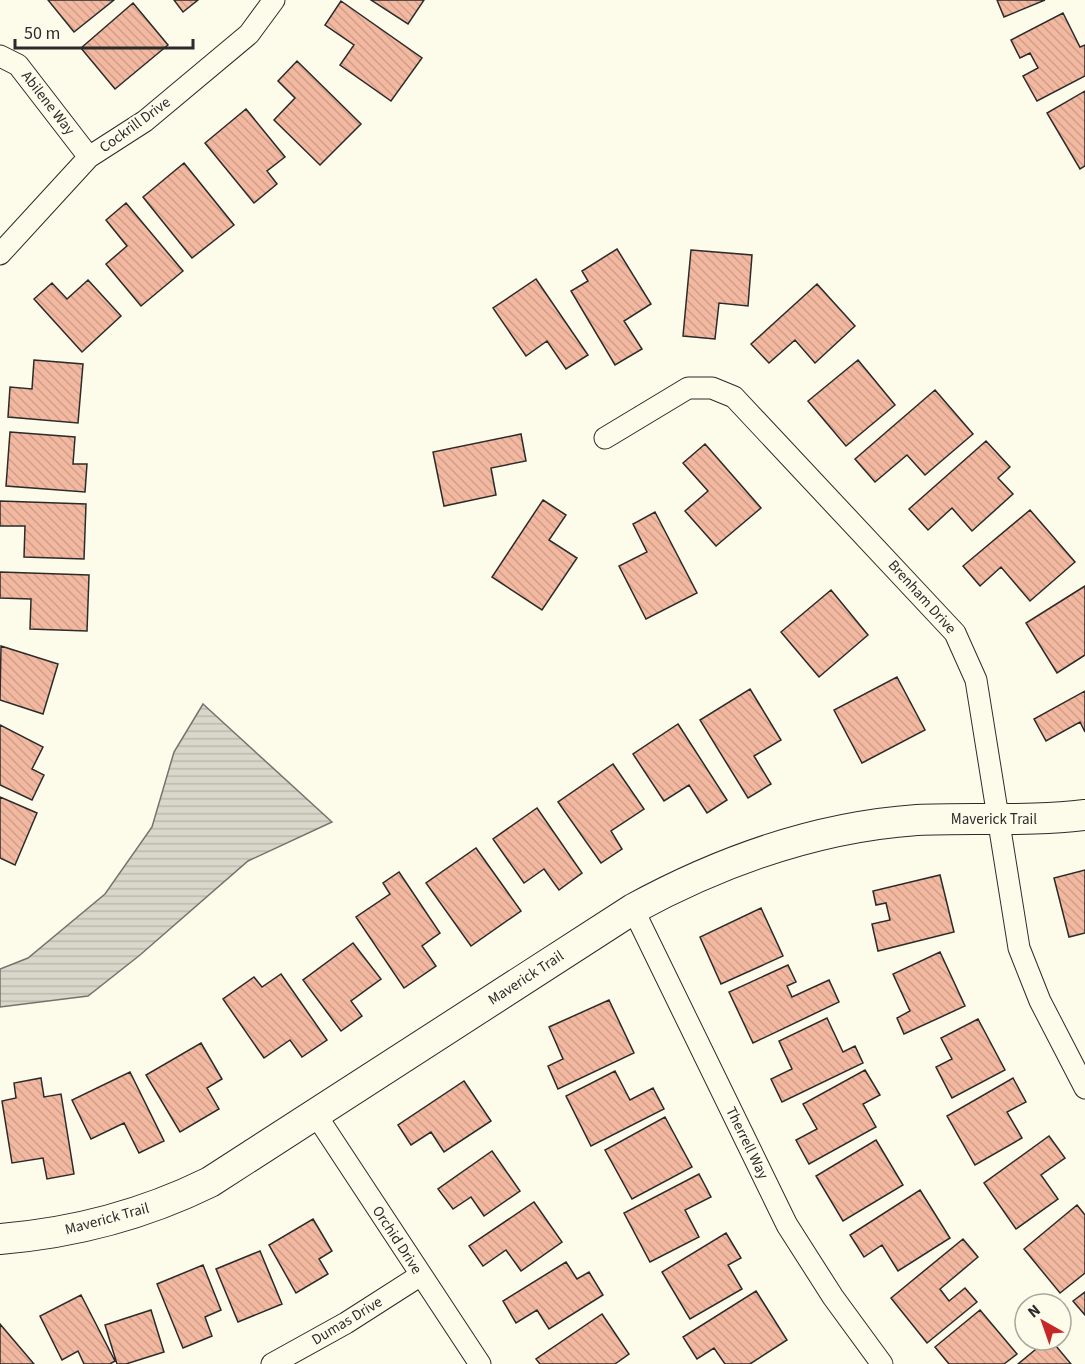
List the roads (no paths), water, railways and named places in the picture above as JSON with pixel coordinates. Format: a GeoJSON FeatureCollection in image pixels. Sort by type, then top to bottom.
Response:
{"type":"FeatureCollection","features":[{"type":"Feature","properties":{"kind":"street","name":"Cockrill Drive"},"geometry":{"type":"LineString","coordinates":[[0,254],[89,157],[145,121],[249,34],[274,0]]}},
{"type":"Feature","properties":{"kind":"street","name":"Abilene Way"},"geometry":{"type":"LineString","coordinates":[[0,56],[18,65],[89,157]]}},
{"type":"Feature","properties":{"kind":"street","name":"Brenham Drive"},"geometry":{"type":"LineString","coordinates":[[605,438],[688,388],[712,388],[734,397],[744,405],[955,633],[976,680],[1019,948],[1040,1000],[1085,1088]]}},
{"type":"Feature","properties":{"kind":"street","name":"Maverick Trail"},"geometry":{"type":"LineString","coordinates":[[0,1239],[35,1236],[111,1221],[180,1197],[210,1182],[633,909],[678,885],[728,864],[821,835],[909,821],[1044,819],[1085,814]]}},
{"type":"Feature","properties":{"kind":"street","name":"Therrell Way"},"geometry":{"type":"LineString","coordinates":[[633,909],[787,1225],[833,1298],[882,1364]]}},
{"type":"Feature","properties":{"kind":"street","name":"Orchid Drive"},"geometry":{"type":"LineString","coordinates":[[316,1115],[480,1364]]}},
{"type":"Feature","properties":{"kind":"street","name":"Dumas Drive"},"geometry":{"type":"LineString","coordinates":[[272,1364],[346,1323],[421,1275]]}}]}
